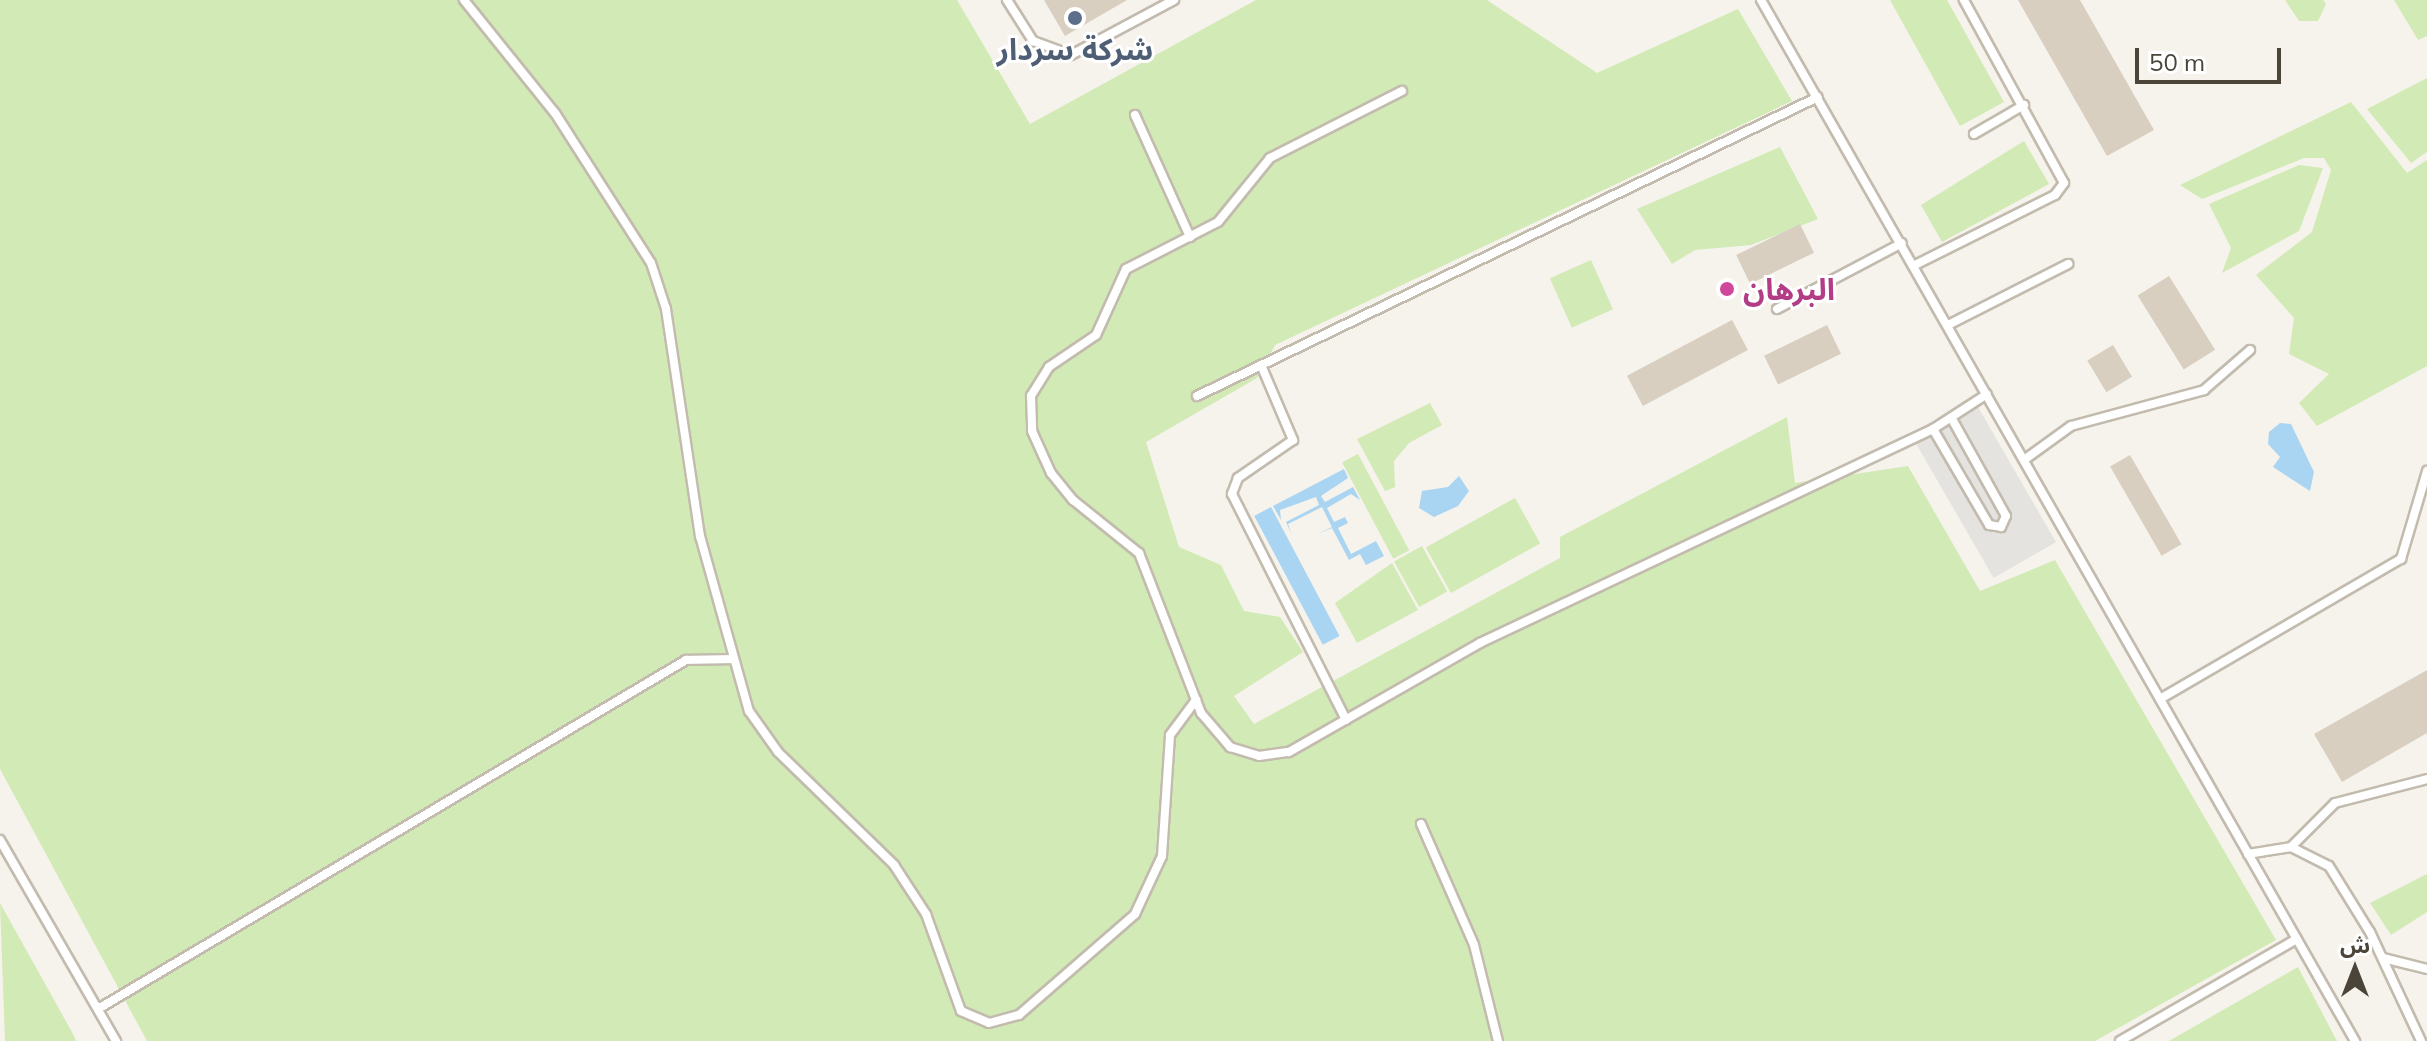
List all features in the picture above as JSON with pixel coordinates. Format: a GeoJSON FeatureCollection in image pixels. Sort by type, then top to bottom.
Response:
{"type":"FeatureCollection","features":[{"type":"Feature","properties":{"kind":"lane"},"geometry":{"type":"LineString","coordinates":[[464,0],[555,113],[651,263],[666,309],[700,536],[731,659],[762,733],[894,865],[938,940],[951,998],[989,1023],[1019,1015],[1119,929],[1147,896],[1162,856],[1170,735],[1196,700]]}},
{"type":"Feature","properties":{"kind":"lane"},"geometry":{"type":"LineString","coordinates":[[1007,0],[1033,41],[1071,55],[1174,0]]}},
{"type":"Feature","properties":{"kind":"lane"},"geometry":{"type":"LineString","coordinates":[[1761,0],[1915,265],[2355,1041]]}},
{"type":"Feature","properties":{"kind":"lane"},"geometry":{"type":"LineString","coordinates":[[1915,265],[2062,188],[2063,174],[1964,0]]}},
{"type":"Feature","properties":{"kind":"lane"},"geometry":{"type":"LineString","coordinates":[[1402,91],[1270,158],[1229,212],[1119,275],[1096,335],[1035,385],[1029,419],[1061,487],[1123,535],[1146,564],[1196,700],[1218,738],[1259,756],[1289,752],[1526,620],[1933,429],[1987,394]]}},
{"type":"Feature","properties":{"kind":"lane"},"geometry":{"type":"LineString","coordinates":[[1197,396],[1818,97]]}},
{"type":"Feature","properties":{"kind":"lane"},"geometry":{"type":"LineString","coordinates":[[1974,134],[2024,105]]}},
{"type":"Feature","properties":{"kind":"lane"},"geometry":{"type":"LineString","coordinates":[[1135,115],[1190,237]]}},
{"type":"Feature","properties":{"kind":"lane"},"geometry":{"type":"LineString","coordinates":[[1777,309],[1902,243]]}},
{"type":"Feature","properties":{"kind":"lane"},"geometry":{"type":"LineString","coordinates":[[1948,325],[2068,264]]}},
{"type":"Feature","properties":{"kind":"lane"},"geometry":{"type":"LineString","coordinates":[[2024,460],[2071,426],[2204,390],[2250,350]]}},
{"type":"Feature","properties":{"kind":"lane"},"geometry":{"type":"LineString","coordinates":[[1261,365],[1293,440],[1238,478],[1232,494],[1346,720]]}},
{"type":"Feature","properties":{"kind":"lane"},"geometry":{"type":"LineString","coordinates":[[1933,429],[1989,525],[2001,527],[2006,516],[1952,419]]}},
{"type":"Feature","properties":{"kind":"lane"},"geometry":{"type":"LineString","coordinates":[[2160,699],[2401,559],[2427,471]]}},
{"type":"Feature","properties":{"kind":"lane"},"geometry":{"type":"LineString","coordinates":[[98,1009],[686,660],[731,659]]}},
{"type":"Feature","properties":{"kind":"lane"},"geometry":{"type":"LineString","coordinates":[[2248,854],[2291,847],[2335,803],[2427,779]]}},
{"type":"Feature","properties":{"kind":"lane"},"geometry":{"type":"LineString","coordinates":[[1421,824],[1474,945],[1498,1041]]}},
{"type":"Feature","properties":{"kind":"lane"},"geometry":{"type":"LineString","coordinates":[[0,840],[116,1041]]}},
{"type":"Feature","properties":{"kind":"lane"},"geometry":{"type":"LineString","coordinates":[[2291,847],[2329,866],[2383,958],[2421,1041]]}},
{"type":"Feature","properties":{"kind":"lane"},"geometry":{"type":"LineString","coordinates":[[2120,1041],[2297,939]]}},
{"type":"Feature","properties":{"kind":"lane"},"geometry":{"type":"LineString","coordinates":[[2383,958],[2427,969]]}},
{"type":"Feature","properties":{"kind":"green space"},"geometry":{"type":"Polygon","coordinates":[[[0,0],[957,0],[1030,124],[1256,0],[1487,0],[1597,73],[1738,9],[1792,101],[1275,345],[1257,378],[1146,442],[1179,547],[1221,565],[1244,611],[1280,617],[1303,652],[1234,696],[1254,724],[1560,558],[1560,537],[1787,417],[1795,483],[1908,466],[1980,591],[2055,560],[2276,940],[2095,1041],[147,1041],[0,769],[0,0]]]}},
{"type":"Feature","properties":{"kind":"green space"},"geometry":{"type":"Polygon","coordinates":[[[1890,0],[1947,0],[2004,102],[1960,126],[1890,0]]]}},
{"type":"Feature","properties":{"kind":"green space"},"geometry":{"type":"Polygon","coordinates":[[[2285,0],[2323,0],[2326,4],[2318,21],[2299,21],[2285,0]]]}},
{"type":"Feature","properties":{"kind":"green space"},"geometry":{"type":"Polygon","coordinates":[[[2394,0],[2427,0],[2427,36],[2418,40],[2394,0]]]}},
{"type":"Feature","properties":{"kind":"green space"},"geometry":{"type":"Polygon","coordinates":[[[2427,78],[2427,152],[2411,163],[2367,109],[2427,78]]]}},
{"type":"Feature","properties":{"kind":"green space"},"geometry":{"type":"Polygon","coordinates":[[[2351,102],[2407,173],[2427,160],[2427,366],[2317,426],[2299,403],[2329,374],[2289,354],[2294,318],[2256,275],[2312,232],[2331,170],[2324,158],[2304,158],[2202,199],[2180,185],[2351,102]]]}},
{"type":"Feature","properties":{"kind":"green space"},"geometry":{"type":"Polygon","coordinates":[[[2024,141],[2049,184],[1942,242],[1921,205],[2024,141]]]}},
{"type":"Feature","properties":{"kind":"green space"},"geometry":{"type":"Polygon","coordinates":[[[1780,147],[1818,219],[1751,245],[1695,250],[1672,264],[1637,209],[1780,147]]]}},
{"type":"Feature","properties":{"kind":"green space"},"geometry":{"type":"Polygon","coordinates":[[[2299,165],[2323,168],[2299,231],[2222,273],[2231,248],[2209,204],[2299,165]]]}},
{"type":"Feature","properties":{"kind":"green space"},"geometry":{"type":"Polygon","coordinates":[[[1591,260],[1613,309],[1572,328],[1550,278],[1591,260]]]}},
{"type":"Feature","properties":{"kind":"green space"},"geometry":{"type":"Polygon","coordinates":[[[1430,403],[1442,425],[1409,443],[1394,461],[1395,487],[1385,491],[1357,439],[1430,403]]]}},
{"type":"Feature","properties":{"kind":"green space"},"geometry":{"type":"Polygon","coordinates":[[[1358,454],[1409,550],[1393,559],[1342,462],[1358,454]]]}},
{"type":"Feature","properties":{"kind":"green space"},"geometry":{"type":"Polygon","coordinates":[[[1515,498],[1540,543],[1451,593],[1426,547],[1515,498]]]}},
{"type":"Feature","properties":{"kind":"green space"},"geometry":{"type":"Polygon","coordinates":[[[1422,546],[1447,591],[1419,607],[1394,562],[1422,546]]]}},
{"type":"Feature","properties":{"kind":"green space"},"geometry":{"type":"Polygon","coordinates":[[[1392,563],[1418,610],[1357,643],[1335,603],[1392,563]]]}},
{"type":"Feature","properties":{"kind":"green space"},"geometry":{"type":"Polygon","coordinates":[[[2427,874],[2427,912],[2391,935],[2370,903],[2427,874]]]}},
{"type":"Feature","properties":{"kind":"green space"},"geometry":{"type":"Polygon","coordinates":[[[0,903],[73,1034],[76,1041],[5,1041],[0,903]]]}},
{"type":"Feature","properties":{"kind":"green space"},"geometry":{"type":"Polygon","coordinates":[[[2298,967],[2337,1041],[2169,1041],[2298,967]]]}},
{"type":"Feature","properties":{"kind":"shaded area"},"geometry":{"type":"Polygon","coordinates":[[[1978,407],[2056,542],[1994,578],[1916,443],[1978,407]]]}},
{"type":"Feature","properties":{"kind":"water"},"geometry":{"type":"Polygon","coordinates":[[[2280,423],[2291,424],[2314,472],[2310,491],[2273,467],[2280,457],[2268,444],[2269,432],[2280,423]]]}},
{"type":"Feature","properties":{"kind":"water"},"geometry":{"type":"Polygon","coordinates":[[[1344,469],[1348,478],[1321,496],[1325,502],[1353,487],[1360,500],[1351,494],[1327,508],[1334,522],[1345,517],[1348,523],[1338,528],[1351,554],[1376,541],[1384,556],[1366,565],[1360,554],[1349,560],[1332,528],[1318,534],[1332,527],[1322,507],[1288,524],[1292,535],[1286,522],[1319,505],[1316,497],[1280,510],[1281,520],[1273,506],[1344,469]]]}},
{"type":"Feature","properties":{"kind":"water"},"geometry":{"type":"Polygon","coordinates":[[[1459,476],[1469,491],[1458,506],[1434,517],[1419,508],[1422,491],[1448,487],[1459,476]]]}},
{"type":"Feature","properties":{"kind":"water"},"geometry":{"type":"Polygon","coordinates":[[[1271,507],[1340,636],[1323,645],[1254,516],[1271,507]]]}},
{"type":"Feature","properties":{"kind":"building","name":"شركة سردار"},"geometry":{"type":"Polygon","coordinates":[[[1044,0],[1127,0],[1065,36],[1044,0]]]}},
{"type":"Feature","properties":{"kind":"building"},"geometry":{"type":"Polygon","coordinates":[[[2018,0],[2080,0],[2154,130],[2107,156],[2018,0]]]}},
{"type":"Feature","properties":{"kind":"building"},"geometry":{"type":"Polygon","coordinates":[[[1800,224],[1814,253],[1750,284],[1736,255],[1800,224]]]}},
{"type":"Feature","properties":{"kind":"building"},"geometry":{"type":"Polygon","coordinates":[[[2169,276],[2215,350],[2184,369],[2138,296],[2169,276]]]}},
{"type":"Feature","properties":{"kind":"building"},"geometry":{"type":"Polygon","coordinates":[[[1732,320],[1748,350],[1643,406],[1627,376],[1732,320]]]}},
{"type":"Feature","properties":{"kind":"building"},"geometry":{"type":"Polygon","coordinates":[[[1827,325],[1841,354],[1778,384],[1764,356],[1827,325]]]}},
{"type":"Feature","properties":{"kind":"building"},"geometry":{"type":"Polygon","coordinates":[[[2113,345],[2132,377],[2106,392],[2087,360],[2113,345]]]}},
{"type":"Feature","properties":{"kind":"building"},"geometry":{"type":"Polygon","coordinates":[[[2130,455],[2182,544],[2162,556],[2110,466],[2130,455]]]}},
{"type":"Feature","properties":{"kind":"building"},"geometry":{"type":"Polygon","coordinates":[[[2427,670],[2427,733],[2342,782],[2314,734],[2427,670]]]}},
{"type":"Feature","properties":{"kind":"place","name":"شركة سردار"},"geometry":{"type":"Point","coordinates":[1075,18]}},
{"type":"Feature","properties":{"kind":"place","name":"البرهان"},"geometry":{"type":"Point","coordinates":[1727,289]}}]}
